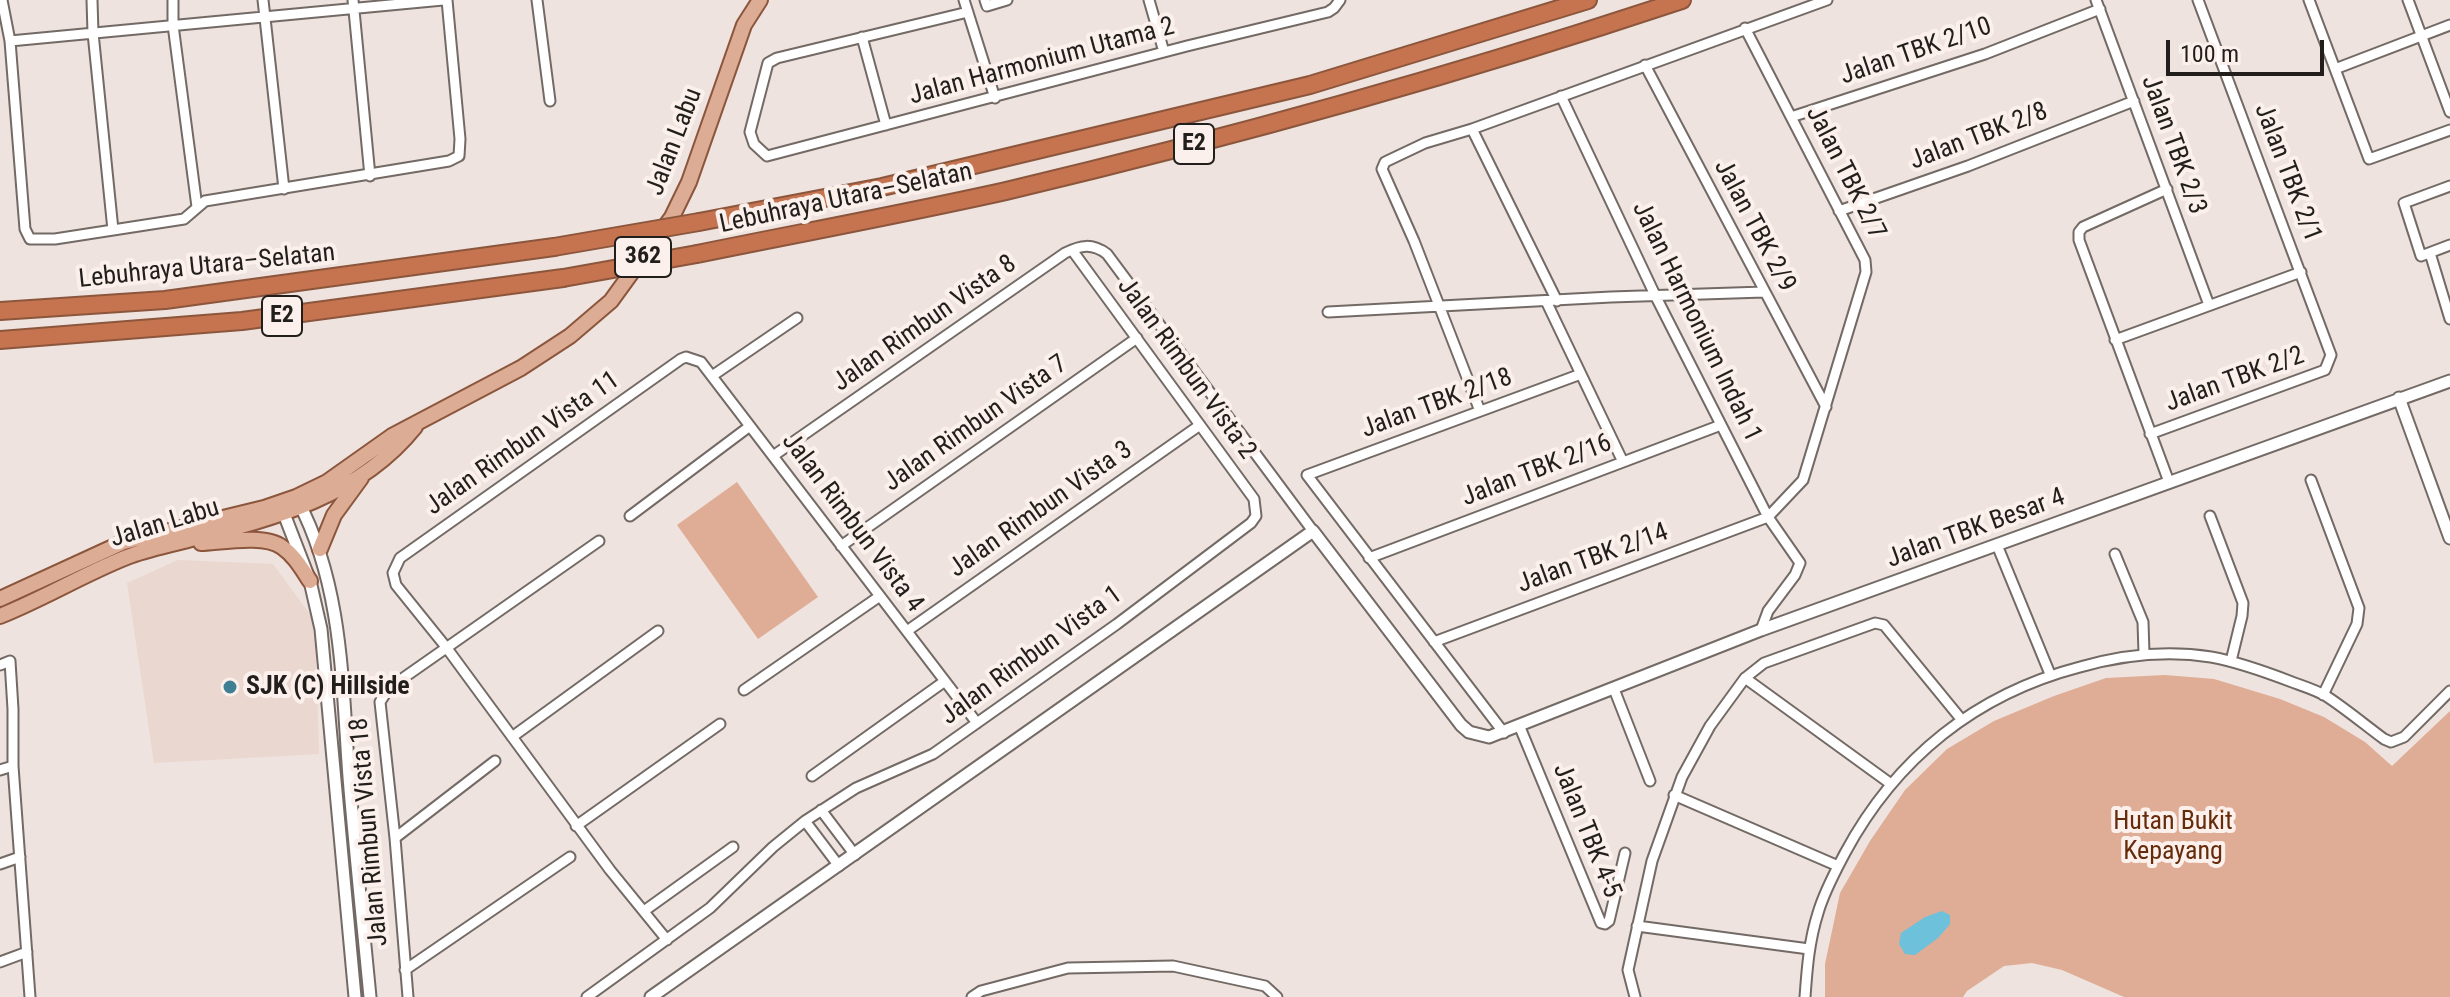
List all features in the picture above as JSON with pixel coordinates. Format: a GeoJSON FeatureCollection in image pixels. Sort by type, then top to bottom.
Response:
{"type":"FeatureCollection","features":[{"type":"Feature","properties":{"kind":"highway","name":"Lebuhraya Utara–Selatan"},"geometry":{"type":"LineString","coordinates":[[0,311],[165,300],[554,247],[882,187],[1310,85],[1588,0]]}},
{"type":"Feature","properties":{"kind":"highway","name":"Lebuhraya Utara–Selatan"},"geometry":{"type":"LineString","coordinates":[[0,340],[242,321],[563,278],[697,254],[1002,191],[1166,152],[1466,68],[1682,0]]}},
{"type":"Feature","properties":{"kind":"main road","name":"Jalan Labu"},"geometry":{"type":"LineString","coordinates":[[299,503],[392,436],[521,368],[570,336],[611,301],[678,205],[689,182],[744,25],[760,0]]}},
{"type":"Feature","properties":{"kind":"main road","name":"Jalan Labu"},"geometry":{"type":"LineString","coordinates":[[0,616],[130,556],[322,498],[398,449],[417,423]]}},
{"type":"Feature","properties":{"kind":"main road"},"geometry":{"type":"LineString","coordinates":[[320,549],[334,515],[366,471]]}},
{"type":"Feature","properties":{"kind":"main road","name":"Jalan Labu"},"geometry":{"type":"LineString","coordinates":[[0,599],[124,542],[282,509]]}},
{"type":"Feature","properties":{"kind":"main road"},"geometry":{"type":"LineString","coordinates":[[173,544],[260,540],[275,543],[292,555],[310,581]]}},
{"type":"Feature","properties":{"kind":"street"},"geometry":{"type":"LineString","coordinates":[[2,0],[10,41],[25,229],[30,239],[55,239],[184,219],[205,201],[370,176],[449,161],[459,156],[460,139],[445,0],[353,4],[265,17],[10,41]]}},
{"type":"Feature","properties":{"kind":"street"},"geometry":{"type":"LineString","coordinates":[[92,0],[113,230]]}},
{"type":"Feature","properties":{"kind":"street"},"geometry":{"type":"LineString","coordinates":[[173,0],[173,25],[197,207]]}},
{"type":"Feature","properties":{"kind":"street"},"geometry":{"type":"LineString","coordinates":[[263,0],[284,189]]}},
{"type":"Feature","properties":{"kind":"street"},"geometry":{"type":"LineString","coordinates":[[537,0],[550,101]]}},
{"type":"Feature","properties":{"kind":"street"},"geometry":{"type":"LineString","coordinates":[[964,0],[995,98]]}},
{"type":"Feature","properties":{"kind":"street"},"geometry":{"type":"LineString","coordinates":[[986,3],[1007,0]]}},
{"type":"Feature","properties":{"kind":"street"},"geometry":{"type":"LineString","coordinates":[[1149,0],[1164,52]]}},
{"type":"Feature","properties":{"kind":"street","name":"Jalan Harmonium Utama 2"},"geometry":{"type":"LineString","coordinates":[[862,37],[777,58],[768,63],[750,132],[754,144],[767,156],[1328,12],[1340,0]]}},
{"type":"Feature","properties":{"kind":"street"},"geometry":{"type":"LineString","coordinates":[[1480,411],[1414,241],[1382,169],[1385,162],[1425,143],[1472,129],[1827,0]]}},
{"type":"Feature","properties":{"kind":"street","name":"Jalan TBK 2/1"},"geometry":{"type":"LineString","coordinates":[[2198,0],[2301,272]]}},
{"type":"Feature","properties":{"kind":"street"},"geometry":{"type":"LineString","coordinates":[[2309,0],[2369,159],[2450,130]]}},
{"type":"Feature","properties":{"kind":"street"},"geometry":{"type":"LineString","coordinates":[[2408,0],[2450,112]]}},
{"type":"Feature","properties":{"kind":"street"},"geometry":{"type":"LineString","coordinates":[[353,4],[370,176]]}},
{"type":"Feature","properties":{"kind":"street","name":"Jalan TBK 2/10"},"geometry":{"type":"LineString","coordinates":[[1791,117],[1985,54],[2098,5]]}},
{"type":"Feature","properties":{"kind":"street","name":"Jalan TBK 2/3"},"geometry":{"type":"LineString","coordinates":[[2098,5],[2209,305]]}},
{"type":"Feature","properties":{"kind":"street"},"geometry":{"type":"LineString","coordinates":[[886,125],[862,37],[968,12]]}},
{"type":"Feature","properties":{"kind":"street"},"geometry":{"type":"LineString","coordinates":[[2335,69],[2450,25]]}},
{"type":"Feature","properties":{"kind":"street","name":"Jalan TBK 2/7"},"geometry":{"type":"LineString","coordinates":[[1745,28],[1865,260],[1866,272],[1803,480],[1768,517]]}},
{"type":"Feature","properties":{"kind":"street","name":"Jalan TBK 2/9"},"geometry":{"type":"LineString","coordinates":[[1645,65],[1826,407]]}},
{"type":"Feature","properties":{"kind":"street","name":"Jalan Harmonium Indah 1"},"geometry":{"type":"LineString","coordinates":[[1561,96],[1655,295],[1768,517],[1800,563],[1795,575],[1768,611],[1761,630]]}},
{"type":"Feature","properties":{"kind":"street","name":"Jalan TBK 2/8"},"geometry":{"type":"LineString","coordinates":[[1839,211],[1964,168],[2134,101]]}},
{"type":"Feature","properties":{"kind":"street"},"geometry":{"type":"LineString","coordinates":[[1472,129],[1623,462]]}},
{"type":"Feature","properties":{"kind":"street"},"geometry":{"type":"LineString","coordinates":[[2450,186],[2404,203],[2421,256],[2450,245]]}},
{"type":"Feature","properties":{"kind":"street"},"geometry":{"type":"LineString","coordinates":[[2167,189],[2083,227],[2079,240],[2169,482]]}},
{"type":"Feature","properties":{"kind":"street"},"geometry":{"type":"LineString","coordinates":[[1072,250],[1085,246],[1097,247],[1107,254],[1461,725],[1469,732],[1489,737],[1504,733],[1369,558]]}},
{"type":"Feature","properties":{"kind":"street","name":"Jalan Rimbun Vista 2"},"geometry":{"type":"LineString","coordinates":[[1072,250],[1254,499],[1256,516]]}},
{"type":"Feature","properties":{"kind":"street","name":"Jalan Rimbun Vista 8"},"geometry":{"type":"LineString","coordinates":[[773,456],[1072,250]]}},
{"type":"Feature","properties":{"kind":"street"},"geometry":{"type":"LineString","coordinates":[[2430,253],[2447,300],[2450,319]]}},
{"type":"Feature","properties":{"kind":"street"},"geometry":{"type":"LineString","coordinates":[[2115,340],[2301,272]]}},
{"type":"Feature","properties":{"kind":"street","name":"Jalan TBK 2/2"},"geometry":{"type":"LineString","coordinates":[[2150,434],[2325,370],[2331,355],[2301,272]]}},
{"type":"Feature","properties":{"kind":"street"},"geometry":{"type":"LineString","coordinates":[[1328,312],[1764,292]]}},
{"type":"Feature","properties":{"kind":"street"},"geometry":{"type":"LineString","coordinates":[[712,376],[797,318]]}},
{"type":"Feature","properties":{"kind":"street","name":"Jalan Rimbun Vista 7"},"geometry":{"type":"LineString","coordinates":[[841,546],[1137,338]]}},
{"type":"Feature","properties":{"kind":"street","name":"Jalan Rimbun Vista 4"},"geometry":{"type":"LineString","coordinates":[[686,357],[701,362],[977,723]]}},
{"type":"Feature","properties":{"kind":"street","name":"Jalan Rimbun Vista 11"},"geometry":{"type":"LineString","coordinates":[[446,647],[396,585],[393,573],[400,558],[686,357]]}},
{"type":"Feature","properties":{"kind":"street","name":"Jalan TBK 2/18"},"geometry":{"type":"LineString","coordinates":[[1369,558],[1307,475],[1581,374]]}},
{"type":"Feature","properties":{"kind":"street","name":"Jalan TBK Besar 4"},"geometry":{"type":"LineString","coordinates":[[1504,733],[1761,630],[2450,381]]}},
{"type":"Feature","properties":{"kind":"street"},"geometry":{"type":"LineString","coordinates":[[2399,398],[2450,538]]}},
{"type":"Feature","properties":{"kind":"street","name":"Jalan Rimbun Vista 3"},"geometry":{"type":"LineString","coordinates":[[907,631],[1200,425]]}},
{"type":"Feature","properties":{"kind":"street","name":"Jalan TBK 2/16"},"geometry":{"type":"LineString","coordinates":[[1369,558],[1721,425]]}},
{"type":"Feature","properties":{"kind":"street"},"geometry":{"type":"LineString","coordinates":[[630,516],[750,426]]}},
{"type":"Feature","properties":{"kind":"street"},"geometry":{"type":"LineString","coordinates":[[2311,480],[2359,608],[2357,624],[2323,695]]}},
{"type":"Feature","properties":{"kind":"street"},"geometry":{"type":"LineString","coordinates":[[299,503],[320,549],[336,617],[370,997]]}},
{"type":"Feature","properties":{"kind":"street"},"geometry":{"type":"LineString","coordinates":[[282,509],[310,581],[321,629],[355,997]]}},
{"type":"Feature","properties":{"kind":"street","name":"Jalan Rimbun Vista 1"},"geometry":{"type":"LineString","coordinates":[[587,997],[710,908],[773,847],[805,821],[856,788],[933,754],[1117,624],[1251,523],[1256,516]]}},
{"type":"Feature","properties":{"kind":"street"},"geometry":{"type":"LineString","coordinates":[[2210,516],[2243,603],[2231,661]]}},
{"type":"Feature","properties":{"kind":"street","name":"Jalan TBK 2/14"},"geometry":{"type":"LineString","coordinates":[[1434,642],[1768,517]]}},
{"type":"Feature","properties":{"kind":"street"},"geometry":{"type":"LineString","coordinates":[[651,997],[1313,531]]}},
{"type":"Feature","properties":{"kind":"street"},"geometry":{"type":"LineString","coordinates":[[599,541],[446,647],[576,826],[667,940]]}},
{"type":"Feature","properties":{"kind":"street"},"geometry":{"type":"LineString","coordinates":[[1997,545],[2050,674]]}},
{"type":"Feature","properties":{"kind":"street"},"geometry":{"type":"LineString","coordinates":[[2115,554],[2143,622],[2144,654]]}},
{"type":"Feature","properties":{"kind":"street"},"geometry":{"type":"LineString","coordinates":[[744,690],[880,596]]}},
{"type":"Feature","properties":{"kind":"street"},"geometry":{"type":"LineString","coordinates":[[1635,997],[1628,970],[1652,861],[1674,795],[1710,726],[1745,678],[1764,663],[1875,623],[1884,625],[1961,719]]}},
{"type":"Feature","properties":{"kind":"street"},"geometry":{"type":"LineString","coordinates":[[512,737],[658,631]]}},
{"type":"Feature","properties":{"kind":"street","name":"Jalan Rimbun Vista 18"},"geometry":{"type":"LineString","coordinates":[[408,997],[380,702],[389,688],[446,647]]}},
{"type":"Feature","properties":{"kind":"street"},"geometry":{"type":"LineString","coordinates":[[1805,997],[1809,949],[1821,903],[1861,825],[1891,784],[1922,752],[1961,719],[2002,695],[2050,674],[2097,662],[2144,654],[2188,654],[2262,670],[2323,695],[2391,742],[2404,737],[2450,691]]}},
{"type":"Feature","properties":{"kind":"street"},"geometry":{"type":"LineString","coordinates":[[5,663],[13,709],[13,766],[30,997]]}},
{"type":"Feature","properties":{"kind":"street"},"geometry":{"type":"LineString","coordinates":[[1745,678],[1891,784]]}},
{"type":"Feature","properties":{"kind":"street"},"geometry":{"type":"LineString","coordinates":[[812,776],[945,681]]}},
{"type":"Feature","properties":{"kind":"street"},"geometry":{"type":"LineString","coordinates":[[1614,689],[1650,781]]}},
{"type":"Feature","properties":{"kind":"street"},"geometry":{"type":"LineString","coordinates":[[576,826],[720,724]]}},
{"type":"Feature","properties":{"kind":"street","name":"Jalan TBK 4-5"},"geometry":{"type":"LineString","coordinates":[[1519,725],[1601,923],[1609,921],[1625,853]]}},
{"type":"Feature","properties":{"kind":"street"},"geometry":{"type":"LineString","coordinates":[[331,740],[346,738]]}},
{"type":"Feature","properties":{"kind":"street"},"geometry":{"type":"LineString","coordinates":[[395,838],[495,761]]}},
{"type":"Feature","properties":{"kind":"street"},"geometry":{"type":"LineString","coordinates":[[0,770],[13,766]]}},
{"type":"Feature","properties":{"kind":"street"},"geometry":{"type":"LineString","coordinates":[[1674,795],[1838,866]]}},
{"type":"Feature","properties":{"kind":"street"},"geometry":{"type":"LineString","coordinates":[[821,810],[855,855]]}},
{"type":"Feature","properties":{"kind":"street"},"geometry":{"type":"LineString","coordinates":[[805,821],[839,866]]}},
{"type":"Feature","properties":{"kind":"street"},"geometry":{"type":"LineString","coordinates":[[644,911],[733,847]]}},
{"type":"Feature","properties":{"kind":"street"},"geometry":{"type":"LineString","coordinates":[[0,864],[20,857]]}},
{"type":"Feature","properties":{"kind":"street"},"geometry":{"type":"LineString","coordinates":[[405,970],[570,857]]}},
{"type":"Feature","properties":{"kind":"street"},"geometry":{"type":"LineString","coordinates":[[1637,926],[1809,949]]}},
{"type":"Feature","properties":{"kind":"street"},"geometry":{"type":"LineString","coordinates":[[0,962],[27,952]]}},
{"type":"Feature","properties":{"kind":"street"},"geometry":{"type":"LineString","coordinates":[[972,997],[981,991],[1068,968],[1173,966],[1265,986],[1277,997]]}},
{"type":"Feature","properties":{"kind":"shaded area","name":"SJK (C) Hillside"},"geometry":{"type":"Polygon","coordinates":[[[178,560],[273,564],[315,621],[319,754],[154,763],[127,583],[178,560]]]}},
{"type":"Feature","properties":{"kind":"green space"},"geometry":{"type":"Polygon","coordinates":[[[737,482],[818,597],[758,639],[677,525],[737,482]]]}},
{"type":"Feature","properties":{"kind":"green space","name":"Hutan Bukit Kepayang"},"geometry":{"type":"Polygon","coordinates":[[[2165,675],[2214,679],[2280,699],[2324,717],[2365,742],[2392,766],[2450,711],[2450,997],[2124,997],[2062,970],[2032,963],[2004,966],[1963,997],[1825,997],[1825,964],[1840,893],[1905,790],[1947,749],[1994,721],[2106,678],[2165,675]]]}},
{"type":"Feature","properties":{"kind":"water"},"geometry":{"type":"Polygon","coordinates":[[[1942,911],[1950,915],[1950,924],[1938,938],[1915,955],[1905,954],[1899,944],[1901,933],[1925,917],[1942,911]]]}},
{"type":"Feature","properties":{"kind":"place","name":"SJK (C) Hillside"},"geometry":{"type":"Point","coordinates":[230,687]}}]}
